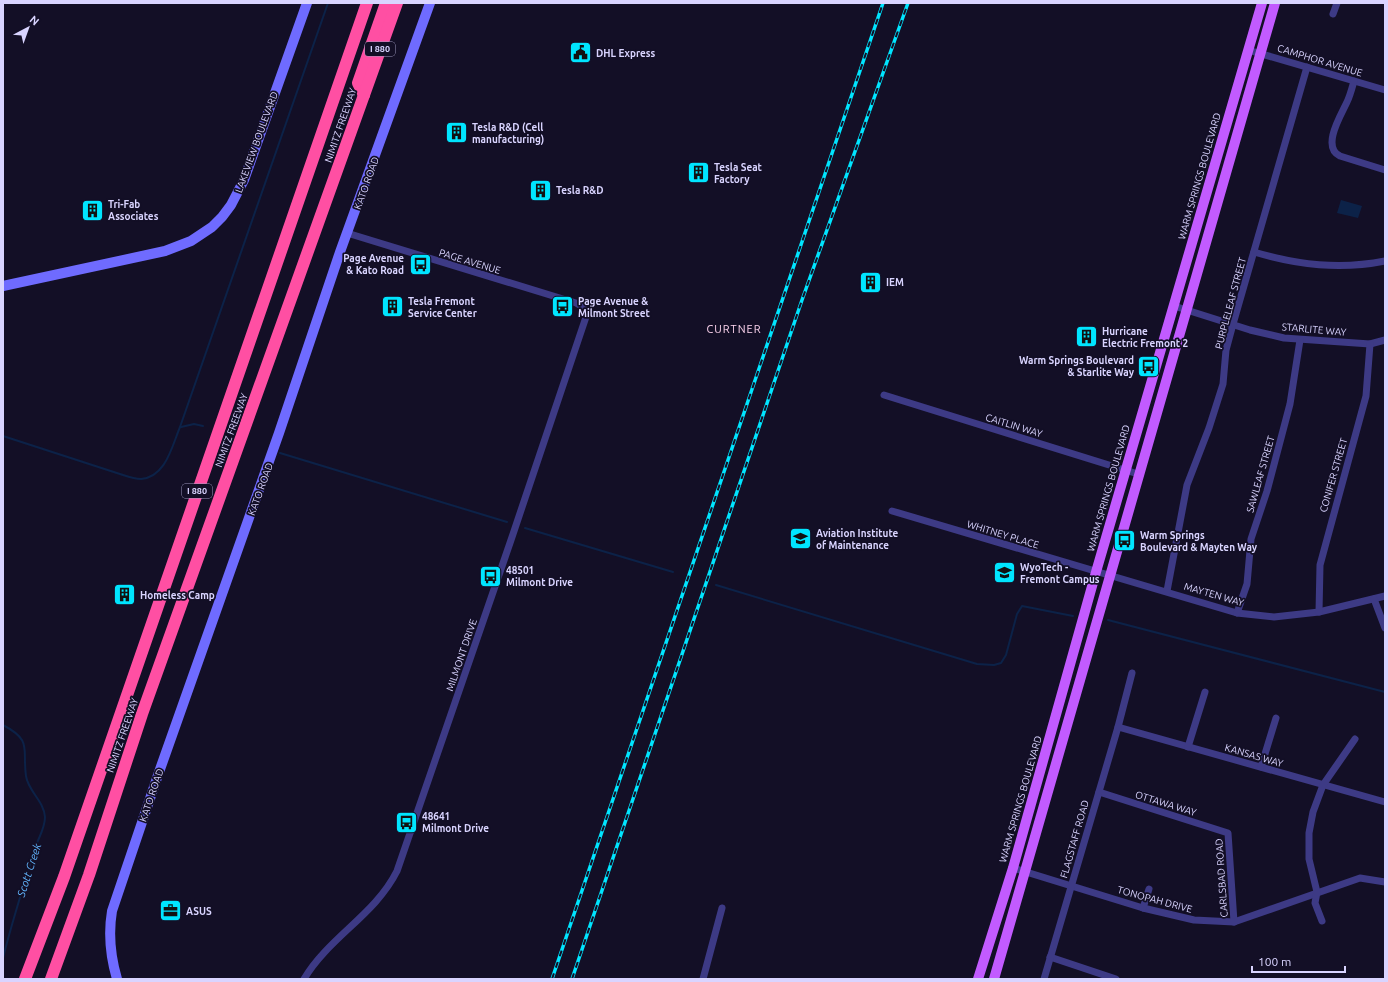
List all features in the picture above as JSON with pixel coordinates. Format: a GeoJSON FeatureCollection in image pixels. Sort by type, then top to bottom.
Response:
{"type":"FeatureCollection","features":[{"type":"Feature","properties":{"kind":"highway","name":"NIMITZ FREEWAY"},"geometry":{"type":"LineString","coordinates":[[25,979],[64,877],[367,3]]}},
{"type":"Feature","properties":{"kind":"highway","name":"I 880"},"geometry":{"type":"LineString","coordinates":[[364,95],[358,83],[386,3]]}},
{"type":"Feature","properties":{"kind":"highway","name":"NIMITZ FREEWAY"},"geometry":{"type":"LineString","coordinates":[[51,979],[89,875],[142,714],[397,3]]}},
{"type":"Feature","properties":{"kind":"main road","name":"WARM SPRINGS BOULEVARD"},"geometry":{"type":"LineString","coordinates":[[978,979],[1012,868],[1096,572],[1262,3]]}},
{"type":"Feature","properties":{"kind":"main road"},"geometry":{"type":"LineString","coordinates":[[994,979],[1056,767],[1138,474],[1275,3]]}},
{"type":"Feature","properties":{"kind":"main road"},"geometry":{"type":"LineString","coordinates":[[1056,767],[1053,751],[1062,716],[1058,709]]}},
{"type":"Feature","properties":{"kind":"street","name":"LAKEVIEW BOULEVARD"},"geometry":{"type":"LineString","coordinates":[[3,286],[165,251],[191,241],[212,227],[231,205],[244,180],[307,3]]}},
{"type":"Feature","properties":{"kind":"street","name":"KATO ROAD"},"geometry":{"type":"LineString","coordinates":[[116,979],[110,947],[109,929],[112,911],[158,775],[277,439],[347,233],[430,3]]}},
{"type":"Feature","properties":{"kind":"street"},"geometry":{"type":"LineString","coordinates":[[1333,14],[1337,3]]}},
{"type":"Feature","properties":{"kind":"street","name":"CAMPHOR AVENUE"},"geometry":{"type":"LineString","coordinates":[[1248,50],[1385,90]]}},
{"type":"Feature","properties":{"kind":"street","name":"PURPLELEAF STREET"},"geometry":{"type":"LineString","coordinates":[[1167,591],[1187,485],[1209,428],[1223,384],[1226,350],[1307,67]]}},
{"type":"Feature","properties":{"kind":"street"},"geometry":{"type":"LineString","coordinates":[[1354,81],[1348,99],[1336,125],[1332,147],[1334,152],[1340,156],[1385,170]]}},
{"type":"Feature","properties":{"kind":"street","name":"PAGE AVENUE"},"geometry":{"type":"LineString","coordinates":[[347,233],[576,303],[585,309]]}},
{"type":"Feature","properties":{"kind":"street"},"geometry":{"type":"LineString","coordinates":[[1254,252],[1292,262],[1318,266],[1358,266],[1385,261]]}},
{"type":"Feature","properties":{"kind":"street","name":"STARLITE WAY"},"geometry":{"type":"LineString","coordinates":[[1174,306],[1269,334],[1300,340],[1370,344],[1385,340]]}},
{"type":"Feature","properties":{"kind":"street","name":"MILMONT DRIVE"},"geometry":{"type":"LineString","coordinates":[[304,979],[317,962],[380,899],[398,871],[586,317],[585,309]]}},
{"type":"Feature","properties":{"kind":"street","name":"SAWLEAF STREET"},"geometry":{"type":"LineString","coordinates":[[1237,613],[1247,584],[1251,539],[1290,404],[1300,340]]}},
{"type":"Feature","properties":{"kind":"street","name":"CONIFER STREET"},"geometry":{"type":"LineString","coordinates":[[1319,612],[1320,565],[1366,396],[1370,344]]}},
{"type":"Feature","properties":{"kind":"street","name":"CAITLIN WAY"},"geometry":{"type":"LineString","coordinates":[[884,395],[1138,474]]}},
{"type":"Feature","properties":{"kind":"street","name":"WHITNEY PLACE"},"geometry":{"type":"LineString","coordinates":[[892,511],[1109,576]]}},
{"type":"Feature","properties":{"kind":"street","name":"MAYTEN WAY"},"geometry":{"type":"LineString","coordinates":[[1109,576],[1167,591],[1237,613],[1274,617],[1319,612],[1385,596]]}},
{"type":"Feature","properties":{"kind":"street"},"geometry":{"type":"LineString","coordinates":[[1374,599],[1385,628]]}},
{"type":"Feature","properties":{"kind":"street","name":"FLAGSTAFF ROAD"},"geometry":{"type":"LineString","coordinates":[[1044,979],[1118,727],[1132,673]]}},
{"type":"Feature","properties":{"kind":"street"},"geometry":{"type":"LineString","coordinates":[[1188,747],[1205,692]]}},
{"type":"Feature","properties":{"kind":"street"},"geometry":{"type":"LineString","coordinates":[[1261,767],[1276,718]]}},
{"type":"Feature","properties":{"kind":"street","name":"KANSAS WAY"},"geometry":{"type":"LineString","coordinates":[[1118,727],[1385,802]]}},
{"type":"Feature","properties":{"kind":"street"},"geometry":{"type":"LineString","coordinates":[[1322,922],[1315,903],[1317,892],[1309,859],[1309,833],[1313,812],[1324,785],[1355,739]]}},
{"type":"Feature","properties":{"kind":"street","name":"OTTAWA WAY"},"geometry":{"type":"LineString","coordinates":[[1099,792],[1228,833]]}},
{"type":"Feature","properties":{"kind":"street","name":"CARLSBAD ROAD"},"geometry":{"type":"LineString","coordinates":[[1228,833],[1234,922]]}},
{"type":"Feature","properties":{"kind":"street","name":"TONOPAH DRIVE"},"geometry":{"type":"LineString","coordinates":[[1012,868],[1143,908],[1194,920],[1234,922],[1360,878],[1385,882]]}},
{"type":"Feature","properties":{"kind":"street"},"geometry":{"type":"LineString","coordinates":[[1143,908],[1148,889]]}},
{"type":"Feature","properties":{"kind":"street"},"geometry":{"type":"LineString","coordinates":[[702,979],[722,908]]}},
{"type":"Feature","properties":{"kind":"street"},"geometry":{"type":"LineString","coordinates":[[1050,957],[1116,979]]}},
{"type":"Feature","properties":{"kind":"water"},"geometry":{"type":"Polygon","coordinates":[[[1341,200],[1362,206],[1358,218],[1337,213],[1341,200]]]}},
{"type":"Feature","properties":{"kind":"waterway"},"geometry":{"type":"LineString","coordinates":[[3,436],[135,478],[141,479],[150,477],[157,473],[162,467],[171,451],[180,427],[328,3]]}},
{"type":"Feature","properties":{"kind":"waterway"},"geometry":{"type":"LineString","coordinates":[[181,427],[194,424],[203,426]]}},
{"type":"Feature","properties":{"kind":"waterway"},"geometry":{"type":"LineString","coordinates":[[280,453],[507,522]]}},
{"type":"Feature","properties":{"kind":"waterway"},"geometry":{"type":"LineString","coordinates":[[525,528],[673,572]]}},
{"type":"Feature","properties":{"kind":"waterway"},"geometry":{"type":"LineString","coordinates":[[716,585],[977,664],[994,665],[1001,663],[1006,655],[1017,614],[1022,606],[1073,616]]}},
{"type":"Feature","properties":{"kind":"waterway"},"geometry":{"type":"LineString","coordinates":[[1108,620],[1385,692]]}},
{"type":"Feature","properties":{"kind":"waterway","name":"Scott Creek"},"geometry":{"type":"LineString","coordinates":[[3,725],[19,736],[22,741],[25,752],[27,781],[42,806],[45,817],[44,826],[35,847],[3,958]]}},
{"type":"Feature","properties":{"kind":"railway"},"geometry":{"type":"LineString","coordinates":[[552,979],[883,3]]}},
{"type":"Feature","properties":{"kind":"railway"},"geometry":{"type":"LineString","coordinates":[[572,979],[802,300],[908,3]]}},
{"type":"Feature","properties":{"kind":"place","name":"DHL Express"},"geometry":{"type":"Point","coordinates":[581,53]}},
{"type":"Feature","properties":{"kind":"place","name":"Tesla R&D (Cell manufacturing)"},"geometry":{"type":"Point","coordinates":[457,133]}},
{"type":"Feature","properties":{"kind":"place","name":"Tesla Seat Factory"},"geometry":{"type":"Point","coordinates":[699,173]}},
{"type":"Feature","properties":{"kind":"place","name":"Tesla R&D"},"geometry":{"type":"Point","coordinates":[540,190]}},
{"type":"Feature","properties":{"kind":"place","name":"Tri-Fab Associates"},"geometry":{"type":"Point","coordinates":[92,210]}},
{"type":"Feature","properties":{"kind":"place","name":"Page Avenue & Kato Road"},"geometry":{"type":"Point","coordinates":[420,264]}},
{"type":"Feature","properties":{"kind":"place","name":"IEM"},"geometry":{"type":"Point","coordinates":[871,282]}},
{"type":"Feature","properties":{"kind":"place","name":"Tesla Fremont Service Center"},"geometry":{"type":"Point","coordinates":[392,307]}},
{"type":"Feature","properties":{"kind":"place","name":"Page Avenue & Milmont Street"},"geometry":{"type":"Point","coordinates":[562,307]}},
{"type":"Feature","properties":{"kind":"place","name":"Hurricane Electric Fremont 2"},"geometry":{"type":"Point","coordinates":[1087,337]}},
{"type":"Feature","properties":{"kind":"place","name":"Warm Springs Boulevard & Starlite Way"},"geometry":{"type":"Point","coordinates":[1149,366]}},
{"type":"Feature","properties":{"kind":"place","name":"Aviation Institute of Maintenance"},"geometry":{"type":"Point","coordinates":[800,539]}},
{"type":"Feature","properties":{"kind":"place","name":"Warm Springs Boulevard & Mayten Way"},"geometry":{"type":"Point","coordinates":[1125,541]}},
{"type":"Feature","properties":{"kind":"place","name":"WyoTech - Fremont Campus"},"geometry":{"type":"Point","coordinates":[1005,573]}},
{"type":"Feature","properties":{"kind":"place","name":"48501 Milmont Drive"},"geometry":{"type":"Point","coordinates":[491,576]}},
{"type":"Feature","properties":{"kind":"place","name":"Homeless Camp"},"geometry":{"type":"Point","coordinates":[125,595]}},
{"type":"Feature","properties":{"kind":"place","name":"48641 Milmont Drive"},"geometry":{"type":"Point","coordinates":[407,822]}},
{"type":"Feature","properties":{"kind":"place","name":"ASUS"},"geometry":{"type":"Point","coordinates":[171,911]}},
{"type":"Feature","properties":{"kind":"district","name":"CURTNER"},"geometry":{"type":"Point","coordinates":[734,329]}}]}
